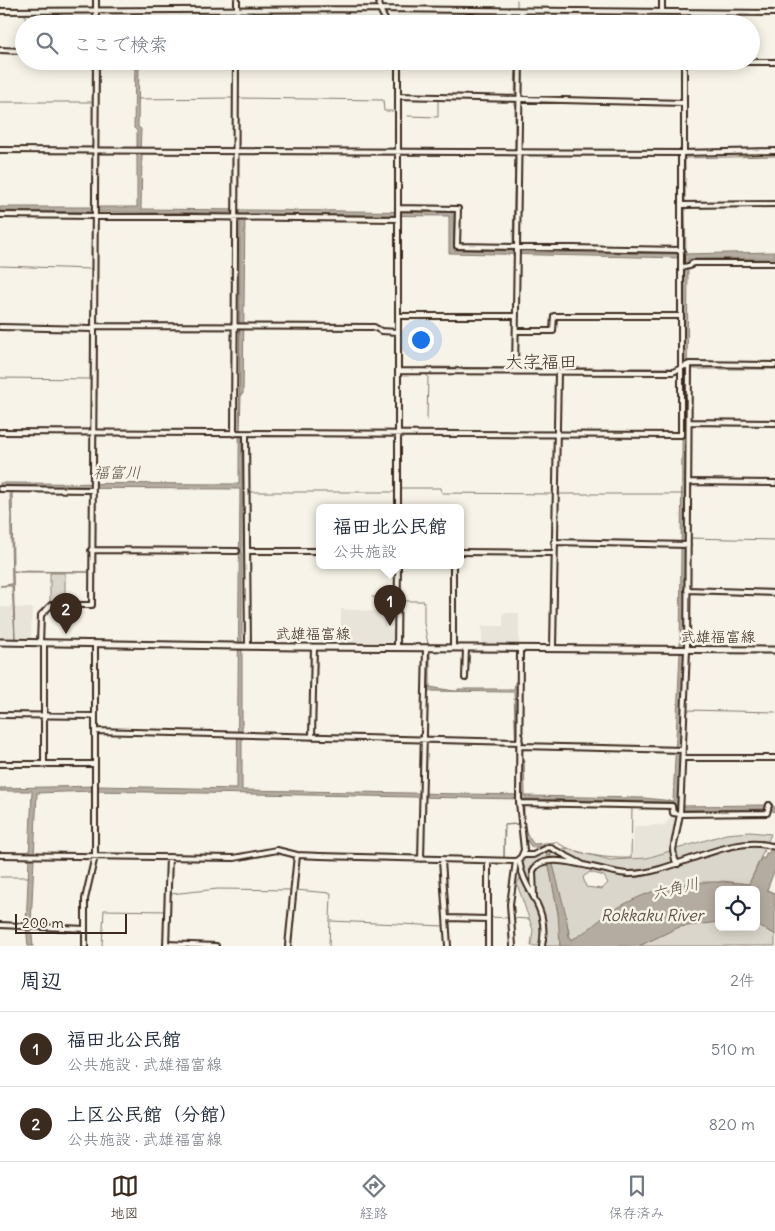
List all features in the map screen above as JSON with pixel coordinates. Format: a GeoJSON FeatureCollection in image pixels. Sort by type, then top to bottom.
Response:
{"type":"FeatureCollection","features":[{"type":"Feature","properties":{"kind":"main road","name":"武雄福富線"},"geometry":{"type":"LineString","coordinates":[[0,642],[314,647],[775,650]]}},
{"type":"Feature","properties":{"kind":"street"},"geometry":{"type":"LineString","coordinates":[[96,0],[96,15]]}},
{"type":"Feature","properties":{"kind":"street"},"geometry":{"type":"LineString","coordinates":[[237,0],[237,15]]}},
{"type":"Feature","properties":{"kind":"street"},"geometry":{"type":"LineString","coordinates":[[379,0],[383,15]]}},
{"type":"Feature","properties":{"kind":"street"},"geometry":{"type":"LineString","coordinates":[[662,0],[662,12]]}},
{"type":"Feature","properties":{"kind":"street"},"geometry":{"type":"LineString","coordinates":[[0,11],[380,9],[775,13]]}},
{"type":"Feature","properties":{"kind":"street"},"geometry":{"type":"LineString","coordinates":[[0,50],[15,51]]}},
{"type":"Feature","properties":{"kind":"street"},"geometry":{"type":"LineString","coordinates":[[760,62],[775,62]]}},
{"type":"Feature","properties":{"kind":"street"},"geometry":{"type":"LineString","coordinates":[[44,764],[45,683],[41,615],[51,605],[92,605],[96,70]]}},
{"type":"Feature","properties":{"kind":"street"},"geometry":{"type":"LineString","coordinates":[[236,70],[240,434],[246,551],[246,646]]}},
{"type":"Feature","properties":{"kind":"street"},"geometry":{"type":"LineString","coordinates":[[398,70],[398,504]]}},
{"type":"Feature","properties":{"kind":"street"},"geometry":{"type":"LineString","coordinates":[[515,369],[517,256],[515,248],[520,70]]}},
{"type":"Feature","properties":{"kind":"street"},"geometry":{"type":"LineString","coordinates":[[678,864],[674,860],[673,850],[681,810],[685,711],[689,422],[681,316],[684,205],[684,70]]}},
{"type":"Feature","properties":{"kind":"street"},"geometry":{"type":"LineString","coordinates":[[398,96],[684,103]]}},
{"type":"Feature","properties":{"kind":"street"},"geometry":{"type":"LineString","coordinates":[[0,150],[96,152],[683,153],[775,151]]}},
{"type":"Feature","properties":{"kind":"street"},"geometry":{"type":"LineString","coordinates":[[684,205],[775,204]]}},
{"type":"Feature","properties":{"kind":"street"},"geometry":{"type":"LineString","coordinates":[[0,215],[95,212],[237,215],[246,218],[398,214],[458,209],[457,246],[682,251]]}},
{"type":"Feature","properties":{"kind":"street"},"geometry":{"type":"LineString","coordinates":[[682,267],[690,266],[692,263],[775,263]]}},
{"type":"Feature","properties":{"kind":"street"},"geometry":{"type":"LineString","coordinates":[[398,316],[516,316]]}},
{"type":"Feature","properties":{"kind":"street"},"geometry":{"type":"LineString","coordinates":[[516,331],[553,331],[554,316],[681,316]]}},
{"type":"Feature","properties":{"kind":"street"},"geometry":{"type":"LineString","coordinates":[[0,327],[374,327],[381,331],[398,332]]}},
{"type":"Feature","properties":{"kind":"street"},"geometry":{"type":"LineString","coordinates":[[398,371],[515,369],[558,372],[673,372],[686,366],[775,365]]}},
{"type":"Feature","properties":{"kind":"street"},"geometry":{"type":"LineString","coordinates":[[0,432],[92,434],[681,435],[686,366]]}},
{"type":"Feature","properties":{"kind":"street"},"geometry":{"type":"LineString","coordinates":[[554,648],[555,434],[558,372]]}},
{"type":"Feature","properties":{"kind":"street"},"geometry":{"type":"LineString","coordinates":[[689,422],[775,423]]}},
{"type":"Feature","properties":{"kind":"street"},"geometry":{"type":"LineString","coordinates":[[688,480],[775,483]]}},
{"type":"Feature","properties":{"kind":"street"},"geometry":{"type":"LineString","coordinates":[[0,489],[92,490]]}},
{"type":"Feature","properties":{"kind":"street"},"geometry":{"type":"LineString","coordinates":[[554,542],[688,545]]}},
{"type":"Feature","properties":{"kind":"street"},"geometry":{"type":"LineString","coordinates":[[91,550],[237,551]]}},
{"type":"Feature","properties":{"kind":"street"},"geometry":{"type":"LineString","coordinates":[[246,551],[316,551]]}},
{"type":"Feature","properties":{"kind":"street"},"geometry":{"type":"LineString","coordinates":[[464,552],[554,552]]}},
{"type":"Feature","properties":{"kind":"street"},"geometry":{"type":"LineString","coordinates":[[397,647],[398,569]]}},
{"type":"Feature","properties":{"kind":"street"},"geometry":{"type":"LineString","coordinates":[[453,569],[453,648]]}},
{"type":"Feature","properties":{"kind":"street"},"geometry":{"type":"LineString","coordinates":[[687,590],[775,593]]}},
{"type":"Feature","properties":{"kind":"street"},"geometry":{"type":"LineString","coordinates":[[85,946],[85,899],[95,856],[95,644]]}},
{"type":"Feature","properties":{"kind":"street"},"geometry":{"type":"LineString","coordinates":[[312,737],[314,647]]}},
{"type":"Feature","properties":{"kind":"street"},"geometry":{"type":"LineString","coordinates":[[420,860],[426,648]]}},
{"type":"Feature","properties":{"kind":"street"},"geometry":{"type":"LineString","coordinates":[[465,678],[466,648]]}},
{"type":"Feature","properties":{"kind":"street"},"geometry":{"type":"LineString","coordinates":[[513,946],[511,918],[512,881],[517,860],[522,854],[524,844],[520,824],[519,802],[520,648]]}},
{"type":"Feature","properties":{"kind":"street"},"geometry":{"type":"LineString","coordinates":[[0,715],[95,716]]}},
{"type":"Feature","properties":{"kind":"street"},"geometry":{"type":"LineString","coordinates":[[95,731],[519,743],[682,750]]}},
{"type":"Feature","properties":{"kind":"street"},"geometry":{"type":"LineString","coordinates":[[683,758],[775,758]]}},
{"type":"Feature","properties":{"kind":"street"},"geometry":{"type":"LineString","coordinates":[[0,764],[95,764]]}},
{"type":"Feature","properties":{"kind":"street"},"geometry":{"type":"LineString","coordinates":[[519,802],[672,806],[673,813],[681,810],[769,811],[769,805]]}},
{"type":"Feature","properties":{"kind":"street"},"geometry":{"type":"LineString","coordinates":[[513,811],[520,811]]}},
{"type":"Feature","properties":{"kind":"street"},"geometry":{"type":"LineString","coordinates":[[534,897],[533,871],[539,863],[556,860],[616,873],[637,874],[678,864],[728,848],[768,845],[775,848]]}},
{"type":"Feature","properties":{"kind":"street"},"geometry":{"type":"LineString","coordinates":[[522,854],[533,855],[547,847],[588,866]]}},
{"type":"Feature","properties":{"kind":"street"},"geometry":{"type":"LineString","coordinates":[[0,855],[234,858],[277,850],[297,855],[488,862],[517,860]]}},
{"type":"Feature","properties":{"kind":"street"},"geometry":{"type":"LineString","coordinates":[[288,946],[297,855]]}},
{"type":"Feature","properties":{"kind":"street"},"geometry":{"type":"LineString","coordinates":[[169,857],[166,945],[216,946]]}},
{"type":"Feature","properties":{"kind":"street"},"geometry":{"type":"LineString","coordinates":[[442,860],[448,946]]}},
{"type":"Feature","properties":{"kind":"street"},"geometry":{"type":"LineString","coordinates":[[517,860],[521,878],[534,897],[542,919],[542,946]]}},
{"type":"Feature","properties":{"kind":"street"},"geometry":{"type":"LineString","coordinates":[[488,862],[488,946]]}},
{"type":"Feature","properties":{"kind":"street"},"geometry":{"type":"LineString","coordinates":[[447,916],[488,918]]}},
{"type":"Feature","properties":{"kind":"street"},"geometry":{"type":"LineString","coordinates":[[0,925],[85,929]]}},
{"type":"Feature","properties":{"kind":"shaded area"},"geometry":{"type":"Polygon","coordinates":[[[50,573],[65,573],[65,603],[50,603],[50,573]]]}},
{"type":"Feature","properties":{"kind":"shaded area"},"geometry":{"type":"Polygon","coordinates":[[[0,607],[32,608],[31,639],[0,638],[0,607]]]}},
{"type":"Feature","properties":{"kind":"shaded area"},"geometry":{"type":"Polygon","coordinates":[[[341,609],[385,612],[386,629],[395,630],[395,642],[341,643],[341,609]]]}},
{"type":"Feature","properties":{"kind":"shaded area"},"geometry":{"type":"Polygon","coordinates":[[[503,613],[519,613],[519,646],[482,646],[482,626],[503,626],[503,613]]]}},
{"type":"Feature","properties":{"kind":"shaded area"},"geometry":{"type":"Polygon","coordinates":[[[672,811],[679,811],[668,852],[647,858],[632,858],[634,826],[664,825],[670,819],[672,811]]]}},
{"type":"Feature","properties":{"kind":"shaded area"},"geometry":{"type":"Polygon","coordinates":[[[750,832],[771,834],[749,884],[722,881],[571,940],[551,859],[548,859],[560,925],[560,946],[531,946],[533,930],[517,884],[522,874],[520,865],[525,859],[546,850],[547,854],[551,853],[550,849],[559,851],[565,848],[610,860],[647,858],[726,834],[750,832]],[[590,872],[583,877],[586,887],[602,889],[608,883],[604,876],[590,872]]]}},
{"type":"Feature","properties":{"kind":"shaded area"},"geometry":{"type":"Polygon","coordinates":[[[712,922],[715,922],[715,931],[760,931],[760,927],[775,934],[775,946],[639,946],[679,927],[712,922]]]}},
{"type":"Feature","properties":{"kind":"water"},"geometry":{"type":"Polygon","coordinates":[[[135,70],[139,70],[138,127],[141,129],[140,153],[142,153],[141,209],[453,212],[454,250],[511,251],[512,244],[513,250],[518,252],[683,254],[775,252],[775,258],[688,259],[685,646],[679,806],[766,805],[775,807],[775,812],[767,809],[673,810],[673,802],[525,799],[524,818],[525,829],[534,844],[557,842],[548,845],[571,940],[613,911],[635,899],[666,887],[697,882],[749,884],[761,858],[765,858],[766,853],[769,853],[775,837],[775,869],[767,890],[775,893],[775,934],[760,927],[760,886],[715,886],[715,922],[679,927],[639,946],[560,946],[558,913],[545,846],[532,848],[523,834],[522,824],[505,825],[504,859],[504,825],[523,823],[522,799],[93,791],[37,793],[31,925],[33,946],[28,946],[26,926],[32,791],[0,791],[0,788],[98,786],[237,789],[240,489],[12,488],[13,571],[88,572],[13,572],[15,638],[12,586],[0,586],[12,584],[10,488],[0,487],[0,483],[239,484],[240,217],[238,213],[0,211],[0,207],[137,207],[137,131],[134,128],[135,70]]]}},
{"type":"Feature","properties":{"kind":"waterway"},"geometry":{"type":"LineString","coordinates":[[517,0],[517,7]]}},
{"type":"Feature","properties":{"kind":"waterway"},"geometry":{"type":"LineString","coordinates":[[760,59],[775,59]]}},
{"type":"Feature","properties":{"kind":"waterway"},"geometry":{"type":"LineString","coordinates":[[515,96],[516,70]]}},
{"type":"Feature","properties":{"kind":"waterway"},"geometry":{"type":"LineString","coordinates":[[138,99],[234,98]]}},
{"type":"Feature","properties":{"kind":"waterway"},"geometry":{"type":"LineString","coordinates":[[238,98],[383,100],[384,111],[395,111]]}},
{"type":"Feature","properties":{"kind":"waterway"},"geometry":{"type":"LineString","coordinates":[[408,116],[438,117],[438,100],[517,101]]}},
{"type":"Feature","properties":{"kind":"waterway"},"geometry":{"type":"LineString","coordinates":[[521,101],[682,105]]}},
{"type":"Feature","properties":{"kind":"waterway"},"geometry":{"type":"LineString","coordinates":[[0,102],[91,102]]}},
{"type":"Feature","properties":{"kind":"waterway"},"geometry":{"type":"LineString","coordinates":[[515,102],[515,149]]}},
{"type":"Feature","properties":{"kind":"waterway"},"geometry":{"type":"LineString","coordinates":[[513,244],[515,154]]}},
{"type":"Feature","properties":{"kind":"waterway"},"geometry":{"type":"LineString","coordinates":[[685,203],[685,158],[775,156]]}},
{"type":"Feature","properties":{"kind":"waterway"},"geometry":{"type":"LineString","coordinates":[[685,207],[686,255]]}},
{"type":"Feature","properties":{"kind":"waterway"},"geometry":{"type":"LineString","coordinates":[[0,266],[91,269]]}},
{"type":"Feature","properties":{"kind":"waterway"},"geometry":{"type":"LineString","coordinates":[[426,367],[513,368]]}},
{"type":"Feature","properties":{"kind":"waterway"},"geometry":{"type":"LineString","coordinates":[[517,368],[595,368]]}},
{"type":"Feature","properties":{"kind":"waterway"},"geometry":{"type":"LineString","coordinates":[[603,368],[671,368]]}},
{"type":"Feature","properties":{"kind":"waterway"},"geometry":{"type":"LineString","coordinates":[[691,369],[775,369]]}},
{"type":"Feature","properties":{"kind":"waterway"},"geometry":{"type":"LineString","coordinates":[[426,374],[428,377],[427,420]]}},
{"type":"Feature","properties":{"kind":"waterway"},"geometry":{"type":"LineString","coordinates":[[0,378],[89,379]]}},
{"type":"Feature","properties":{"kind":"waterway"},"geometry":{"type":"LineString","coordinates":[[691,479],[775,480]]}},
{"type":"Feature","properties":{"kind":"waterway"},"geometry":{"type":"LineString","coordinates":[[401,488],[441,488],[442,493],[553,494]]}},
{"type":"Feature","properties":{"kind":"waterway"},"geometry":{"type":"LineString","coordinates":[[249,492],[394,492]]}},
{"type":"Feature","properties":{"kind":"waterway"},"geometry":{"type":"LineString","coordinates":[[557,494],[683,494]]}},
{"type":"Feature","properties":{"kind":"waterway"},"geometry":{"type":"LineString","coordinates":[[688,538],[775,540]]}},
{"type":"Feature","properties":{"kind":"waterway"},"geometry":{"type":"LineString","coordinates":[[372,597],[395,598]]}},
{"type":"Feature","properties":{"kind":"waterway"},"geometry":{"type":"LineString","coordinates":[[402,601],[424,601],[424,623],[428,644]]}},
{"type":"Feature","properties":{"kind":"waterway"},"geometry":{"type":"LineString","coordinates":[[686,710],[775,712]]}},
{"type":"Feature","properties":{"kind":"waterway"},"geometry":{"type":"LineString","coordinates":[[556,842],[582,853],[612,858],[631,858],[632,807]]}},
{"type":"Feature","properties":{"kind":"waterway"},"geometry":{"type":"LineString","coordinates":[[0,877],[29,877]]}},
{"type":"Feature","properties":{"kind":"waterway"},"geometry":{"type":"LineString","coordinates":[[170,894],[218,889],[291,890]]}},
{"type":"Feature","properties":{"kind":"waterway"},"geometry":{"type":"LineString","coordinates":[[295,890],[331,893],[329,946]]}},
{"type":"Feature","properties":{"kind":"waterway"},"geometry":{"type":"LineString","coordinates":[[102,946],[104,910],[167,911]]}},
{"type":"Feature","properties":{"kind":"waterway"},"geometry":{"type":"LineString","coordinates":[[331,921],[444,926],[444,915],[475,917]]}},
{"type":"Feature","properties":{"kind":"waterway"},"geometry":{"type":"LineString","coordinates":[[489,917],[529,919]]}},
{"type":"Feature","properties":{"kind":"place","name":"福田北公民館"},"geometry":{"type":"Point","coordinates":[390,626]}},
{"type":"Feature","properties":{"kind":"place","name":"上区公民館（分館）"},"geometry":{"type":"Point","coordinates":[66,634]}},
{"type":"Feature","properties":{"kind":"district","name":"大字福田"},"geometry":{"type":"Point","coordinates":[541,362]}},
{"type":"Feature","properties":{"kind":"water label","name":"福富川"},"geometry":{"type":"Point","coordinates":[117,472]}},
{"type":"Feature","properties":{"kind":"water label","name":"六角川"},"geometry":{"type":"Point","coordinates":[675,888]}},
{"type":"Feature","properties":{"kind":"water label","name":"Rokkaku River"},"geometry":{"type":"Point","coordinates":[652,915]}}]}
